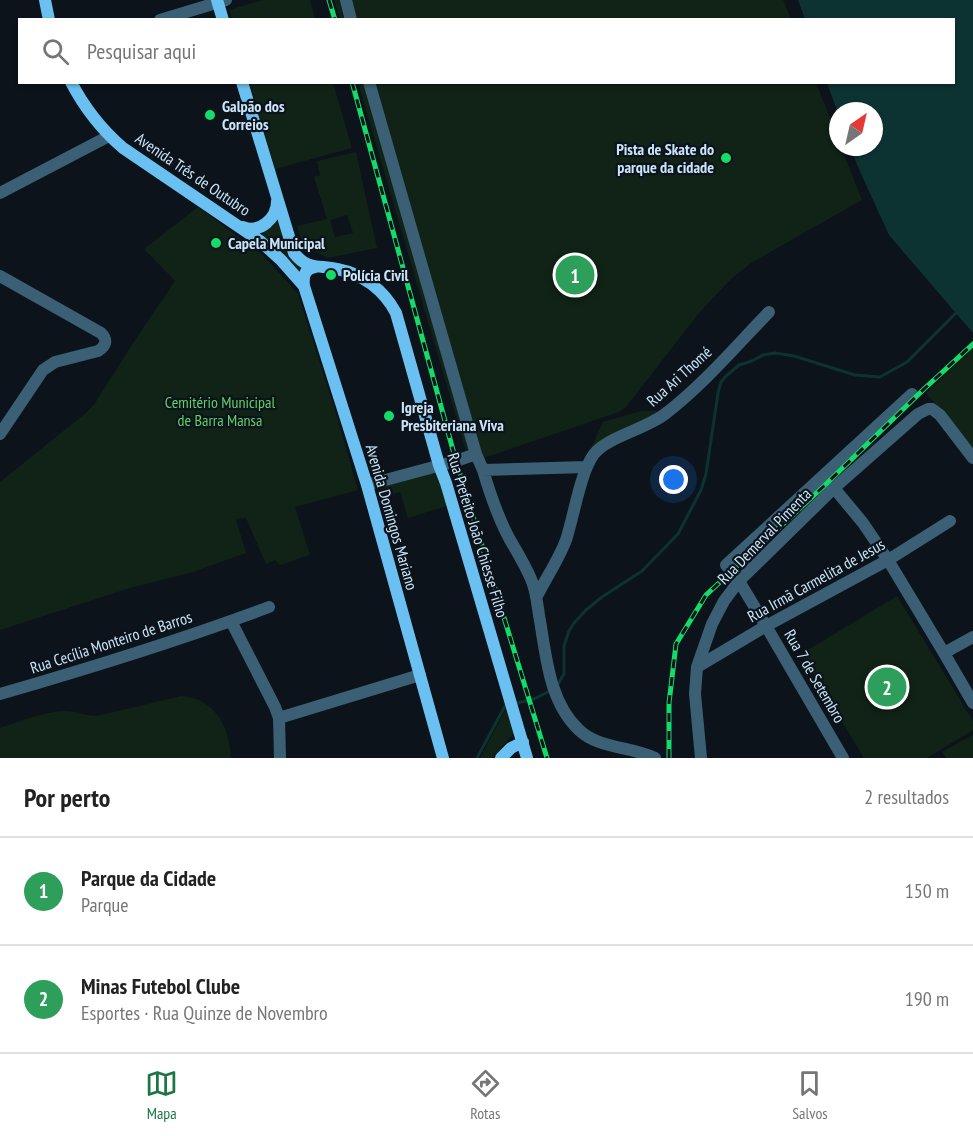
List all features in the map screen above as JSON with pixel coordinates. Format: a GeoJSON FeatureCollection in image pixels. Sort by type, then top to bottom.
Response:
{"type":"FeatureCollection","features":[{"type":"Feature","properties":{"kind":"main road"},"geometry":{"type":"LineString","coordinates":[[45,0],[49,18]]}},
{"type":"Feature","properties":{"kind":"main road"},"geometry":{"type":"LineString","coordinates":[[220,1],[223,18]]}},
{"type":"Feature","properties":{"kind":"main road","name":"Avenida Três de Outubro"},"geometry":{"type":"LineString","coordinates":[[72,84],[85,105],[109,135],[123,148],[249,232],[270,249],[304,286]]}},
{"type":"Feature","properties":{"kind":"main road"},"geometry":{"type":"LineString","coordinates":[[243,84],[294,253],[303,262],[315,267]]}},
{"type":"Feature","properties":{"kind":"main road"},"geometry":{"type":"LineString","coordinates":[[239,226],[251,230],[261,227],[275,213],[278,204]]}},
{"type":"Feature","properties":{"kind":"main road"},"geometry":{"type":"LineString","coordinates":[[304,286],[305,273],[308,269],[315,267]]}},
{"type":"Feature","properties":{"kind":"main road","name":"Rua Prefeito João Chiesse Filho"},"geometry":{"type":"LineString","coordinates":[[315,267],[337,269],[359,276],[378,289],[396,313],[527,758]]}},
{"type":"Feature","properties":{"kind":"main road","name":"Avenida Domingos Mariano"},"geometry":{"type":"LineString","coordinates":[[304,286],[367,485],[443,758]]}},
{"type":"Feature","properties":{"kind":"main road"},"geometry":{"type":"LineString","coordinates":[[501,758],[511,748],[523,742]]}},
{"type":"Feature","properties":{"kind":"street"},"geometry":{"type":"LineString","coordinates":[[346,0],[350,18]]}},
{"type":"Feature","properties":{"kind":"street"},"geometry":{"type":"LineString","coordinates":[[166,18],[220,1]]}},
{"type":"Feature","properties":{"kind":"street"},"geometry":{"type":"LineString","coordinates":[[370,84],[476,454],[497,513],[532,580],[537,596],[554,689],[570,720],[593,740],[642,752],[655,758]]}},
{"type":"Feature","properties":{"kind":"street"},"geometry":{"type":"LineString","coordinates":[[0,194],[109,135]]}},
{"type":"Feature","properties":{"kind":"street"},"geometry":{"type":"LineString","coordinates":[[0,276],[101,333],[106,340],[104,346],[98,351],[48,365],[0,434]]}},
{"type":"Feature","properties":{"kind":"street","name":"Rua Ari Thomé"},"geometry":{"type":"LineString","coordinates":[[586,468],[592,456],[604,444],[646,426],[683,399],[770,312]]}},
{"type":"Feature","properties":{"kind":"street","name":"Rua 7 de Setembro"},"geometry":{"type":"LineString","coordinates":[[843,758],[739,581],[726,565],[912,394]]}},
{"type":"Feature","properties":{"kind":"street","name":"Rua Demerval Pimenta"},"geometry":{"type":"LineString","coordinates":[[701,758],[695,694],[697,667],[712,624],[724,601],[739,581],[834,488],[924,410],[932,409],[940,415],[973,458]]}},
{"type":"Feature","properties":{"kind":"street"},"geometry":{"type":"LineString","coordinates":[[367,485],[476,454]]}},
{"type":"Feature","properties":{"kind":"street"},"geometry":{"type":"LineString","coordinates":[[483,470],[586,468],[565,542],[537,596]]}},
{"type":"Feature","properties":{"kind":"street"},"geometry":{"type":"LineString","coordinates":[[834,488],[863,523],[888,560],[973,704]]}},
{"type":"Feature","properties":{"kind":"street","name":"Rua Irmã Carmelita de Jesus"},"geometry":{"type":"LineString","coordinates":[[697,667],[766,626],[888,560],[950,521]]}},
{"type":"Feature","properties":{"kind":"street","name":"Rua Cecília Monteiro de Barros"},"geometry":{"type":"LineString","coordinates":[[0,694],[69,674],[269,607]]}},
{"type":"Feature","properties":{"kind":"street"},"geometry":{"type":"LineString","coordinates":[[231,621],[276,707],[279,718],[280,758]]}},
{"type":"Feature","properties":{"kind":"street"},"geometry":{"type":"LineString","coordinates":[[944,652],[973,637]]}},
{"type":"Feature","properties":{"kind":"street"},"geometry":{"type":"LineString","coordinates":[[279,718],[420,675]]}},
{"type":"Feature","properties":{"kind":"green space"},"geometry":{"type":"Polygon","coordinates":[[[263,0],[310,0],[315,18],[232,18],[229,10],[263,0]]]}},
{"type":"Feature","properties":{"kind":"green space"},"geometry":{"type":"Polygon","coordinates":[[[334,0],[783,0],[791,18],[339,18],[334,0]]]}},
{"type":"Feature","properties":{"kind":"green space"},"geometry":{"type":"Polygon","coordinates":[[[250,84],[333,84],[352,148],[275,169],[250,84]]]}},
{"type":"Feature","properties":{"kind":"green space"},"geometry":{"type":"Polygon","coordinates":[[[358,84],[816,84],[829,116],[829,156],[845,156],[862,200],[751,263],[731,279],[699,313],[626,407],[619,412],[478,460],[465,448],[358,84]]]}},
{"type":"Feature","properties":{"kind":"green space"},"geometry":{"type":"Polygon","coordinates":[[[356,152],[377,248],[328,258],[303,245],[297,226],[327,219],[314,177],[320,175],[317,161],[356,152]],[[347,215],[330,220],[335,237],[353,233],[347,215]]]}},
{"type":"Feature","properties":{"kind":"green space","name":"Cemitério Municipal de Barra Mansa"},"geometry":{"type":"Polygon","coordinates":[[[198,207],[263,255],[298,294],[358,490],[295,507],[310,555],[280,565],[275,560],[266,564],[246,518],[236,519],[246,553],[193,572],[130,588],[0,630],[0,482],[87,412],[95,403],[175,281],[144,249],[198,207]]]}},
{"type":"Feature","properties":{"kind":"green space"},"geometry":{"type":"Polygon","coordinates":[[[276,220],[307,267],[301,275],[263,236],[264,230],[276,220]]]}},
{"type":"Feature","properties":{"kind":"green space"},"geometry":{"type":"Polygon","coordinates":[[[973,348],[973,450],[926,393],[973,348]]]}},
{"type":"Feature","properties":{"kind":"green space"},"geometry":{"type":"Polygon","coordinates":[[[641,411],[665,411],[595,451],[592,446],[603,422],[641,411]]]}},
{"type":"Feature","properties":{"kind":"green space"},"geometry":{"type":"Polygon","coordinates":[[[441,467],[453,504],[408,518],[400,492],[383,497],[380,486],[441,467]]]}},
{"type":"Feature","properties":{"kind":"green space"},"geometry":{"type":"Polygon","coordinates":[[[897,596],[973,721],[973,730],[927,758],[864,758],[801,654],[897,596]]]}},
{"type":"Feature","properties":{"kind":"green space"},"geometry":{"type":"Polygon","coordinates":[[[181,696],[193,698],[212,708],[224,725],[231,758],[0,758],[0,728],[56,712],[97,716],[181,696]]]}},
{"type":"Feature","properties":{"kind":"green space"},"geometry":{"type":"Polygon","coordinates":[[[506,709],[515,732],[492,758],[480,758],[506,709]]]}},
{"type":"Feature","properties":{"kind":"green space"},"geometry":{"type":"Polygon","coordinates":[[[973,735],[973,758],[946,758],[942,752],[973,735]]]}},
{"type":"Feature","properties":{"kind":"shaded area"},"geometry":{"type":"Polygon","coordinates":[[[798,0],[973,0],[973,333],[889,235],[854,156],[883,156],[883,102],[834,102],[827,84],[955,84],[955,18],[805,18],[798,0]]]}},
{"type":"Feature","properties":{"kind":"waterway"},"geometry":{"type":"LineString","coordinates":[[557,686],[564,674],[564,646],[574,623],[602,597],[642,571],[678,534],[701,490],[706,474],[718,393],[721,382],[726,376],[739,365],[763,355],[775,353],[794,356],[855,375],[880,377],[907,362],[957,312]]}},
{"type":"Feature","properties":{"kind":"waterway"},"geometry":{"type":"LineString","coordinates":[[513,704],[534,699],[552,690]]}},
{"type":"Feature","properties":{"kind":"waterway"},"geometry":{"type":"LineString","coordinates":[[477,758],[507,705]]}},
{"type":"Feature","properties":{"kind":"railway"},"geometry":{"type":"LineString","coordinates":[[329,0],[334,18]]}},
{"type":"Feature","properties":{"kind":"railway"},"geometry":{"type":"LineString","coordinates":[[353,84],[456,461],[547,758]]}},
{"type":"Feature","properties":{"kind":"railway"},"geometry":{"type":"LineString","coordinates":[[669,758],[669,703],[676,644],[706,595],[973,344]]}},
{"type":"Feature","properties":{"kind":"place","name":"Galpão dos Correios"},"geometry":{"type":"Point","coordinates":[210,115]}},
{"type":"Feature","properties":{"kind":"place","name":"Pista de Skate do parque da cidade"},"geometry":{"type":"Point","coordinates":[726,158]}},
{"type":"Feature","properties":{"kind":"place","name":"Capela Municipal"},"geometry":{"type":"Point","coordinates":[216,243]}},
{"type":"Feature","properties":{"kind":"place","name":"Polícia Civil"},"geometry":{"type":"Point","coordinates":[331,275]}},
{"type":"Feature","properties":{"kind":"place","name":"Parque da Cidade"},"geometry":{"type":"Point","coordinates":[575,275]}},
{"type":"Feature","properties":{"kind":"place","name":"Igreja Presbiteriana Viva"},"geometry":{"type":"Point","coordinates":[389,416]}},
{"type":"Feature","properties":{"kind":"place","name":"Minas Futebol Clube"},"geometry":{"type":"Point","coordinates":[887,687]}}]}
